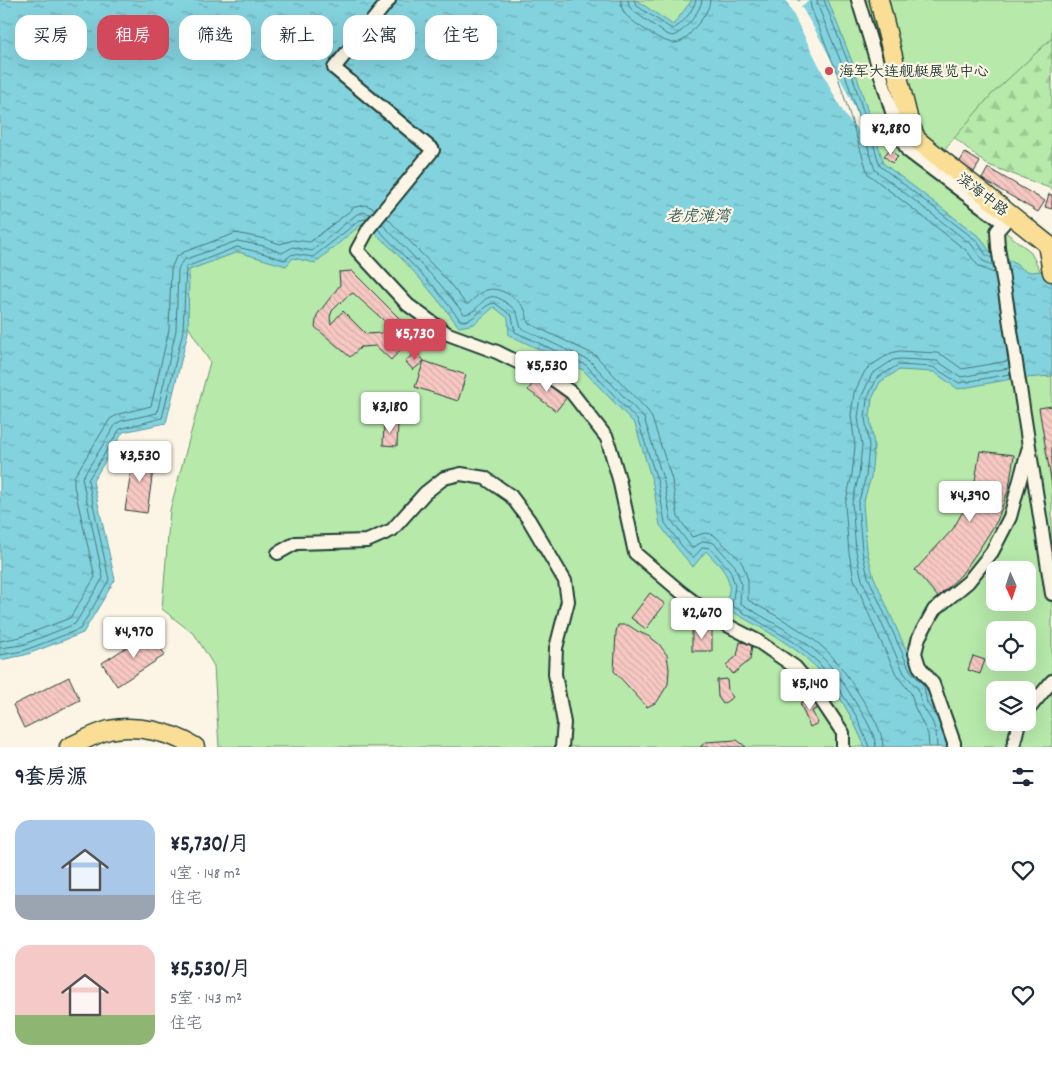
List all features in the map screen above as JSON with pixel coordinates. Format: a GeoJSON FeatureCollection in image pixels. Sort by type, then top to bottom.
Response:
{"type":"FeatureCollection","features":[{"type":"Feature","properties":{"kind":"highway","name":"滨海中路"},"geometry":{"type":"LineString","coordinates":[[879,0],[910,125],[917,140],[1050,245],[1052,270]]}},
{"type":"Feature","properties":{"kind":"highway"},"geometry":{"type":"LineString","coordinates":[[69,747],[98,734],[121,728],[162,733],[179,738],[195,747]]}},
{"type":"Feature","properties":{"kind":"highway"},"geometry":{"type":"LineString","coordinates":[[162,733],[180,747]]}},
{"type":"Feature","properties":{"kind":"street"},"geometry":{"type":"LineString","coordinates":[[389,0],[334,68],[432,150],[369,228],[357,250],[408,305],[448,334],[496,352],[554,380],[572,393],[607,438],[619,479],[635,553],[682,593],[719,621],[756,640],[795,667],[813,688],[843,733],[843,747]]}},
{"type":"Feature","properties":{"kind":"street"},"geometry":{"type":"LineString","coordinates":[[858,0],[899,135],[908,151],[1004,223],[997,231],[998,247],[1052,594]]}},
{"type":"Feature","properties":{"kind":"street"},"geometry":{"type":"LineString","coordinates":[[954,747],[933,684],[919,666],[916,653],[919,637],[934,610],[968,582],[992,552],[1010,517],[1030,443]]}},
{"type":"Feature","properties":{"kind":"street"},"geometry":{"type":"LineString","coordinates":[[278,553],[296,543],[367,540],[392,530],[425,493],[444,478],[461,474],[485,478],[511,496],[529,520],[565,581],[568,601],[556,648],[555,674],[564,724],[562,747]]}},
{"type":"Feature","properties":{"kind":"street"},"geometry":{"type":"LineString","coordinates":[[1036,700],[1052,681]]}},
{"type":"Feature","properties":{"kind":"street"},"geometry":{"type":"LineString","coordinates":[[1013,747],[1017,731]]}},
{"type":"Feature","properties":{"kind":"green space"},"geometry":{"type":"Polygon","coordinates":[[[5,0],[1052,0],[1052,38],[991,95],[926,171],[1030,251],[1043,276],[1052,324],[1052,747],[219,747],[214,666],[195,635],[162,609],[170,510],[210,362],[34,75],[28,60],[87,60],[87,15],[15,15],[15,26],[5,0]]]}},
{"type":"Feature","properties":{"kind":"green space"},"geometry":{"type":"Polygon","coordinates":[[[1052,0],[1052,189],[986,164],[936,122],[1052,0]]]}},
{"type":"Feature","properties":{"kind":"water","name":"老虎滩湾"},"geometry":{"type":"Polygon","coordinates":[[[0,0],[636,0],[673,25],[692,0],[828,0],[853,64],[884,164],[981,238],[990,252],[1004,256],[1024,270],[1031,272],[1052,270],[1052,376],[1011,379],[958,389],[934,372],[899,370],[880,382],[872,399],[870,417],[874,446],[871,477],[863,504],[867,550],[873,575],[914,668],[928,684],[932,701],[942,716],[947,730],[948,747],[865,747],[844,704],[815,666],[783,641],[724,607],[728,597],[729,582],[723,570],[706,551],[693,567],[660,525],[653,484],[635,424],[583,370],[509,335],[508,318],[494,307],[474,324],[459,327],[414,272],[363,223],[315,263],[293,258],[286,266],[238,252],[189,270],[188,332],[166,423],[123,432],[93,481],[115,580],[83,633],[25,655],[0,660],[0,0]]]}},
{"type":"Feature","properties":{"kind":"pier"},"geometry":{"type":"Polygon","coordinates":[[[786,0],[797,0],[799,2],[801,0],[810,0],[801,6],[823,44],[856,111],[860,132],[846,117],[786,0]]]}},
{"type":"Feature","properties":{"kind":"building"},"geometry":{"type":"Polygon","coordinates":[[[890,149],[898,157],[892,163],[884,156],[890,149]]]}},
{"type":"Feature","properties":{"kind":"building"},"geometry":{"type":"Polygon","coordinates":[[[965,153],[980,162],[974,172],[959,163],[965,153]]]}},
{"type":"Feature","properties":{"kind":"building"},"geometry":{"type":"Polygon","coordinates":[[[988,168],[1045,201],[1038,212],[982,179],[988,168]]]}},
{"type":"Feature","properties":{"kind":"building"},"geometry":{"type":"Polygon","coordinates":[[[1049,194],[1052,195],[1052,209],[1045,207],[1049,194]]]}},
{"type":"Feature","properties":{"kind":"building"},"geometry":{"type":"Polygon","coordinates":[[[352,271],[415,334],[391,360],[376,346],[361,347],[350,357],[315,327],[317,315],[340,285],[339,272],[352,271]],[[353,293],[346,297],[332,311],[330,317],[331,324],[343,311],[366,334],[382,333],[389,325],[353,293]]]}},
{"type":"Feature","properties":{"kind":"building"},"geometry":{"type":"Polygon","coordinates":[[[417,352],[424,361],[413,370],[405,361],[417,352]]]}},
{"type":"Feature","properties":{"kind":"building"},"geometry":{"type":"Polygon","coordinates":[[[424,361],[466,375],[458,401],[415,387],[424,361]]]}},
{"type":"Feature","properties":{"kind":"building"},"geometry":{"type":"Polygon","coordinates":[[[539,375],[567,397],[556,411],[528,390],[539,375]]]}},
{"type":"Feature","properties":{"kind":"building"},"geometry":{"type":"Polygon","coordinates":[[[1052,406],[1052,486],[1039,408],[1052,406]]]}},
{"type":"Feature","properties":{"kind":"building"},"geometry":{"type":"Polygon","coordinates":[[[384,423],[398,424],[397,446],[383,445],[384,423]]]}},
{"type":"Feature","properties":{"kind":"building"},"geometry":{"type":"Polygon","coordinates":[[[980,451],[1014,455],[1009,488],[997,521],[980,548],[961,575],[938,597],[915,570],[953,529],[966,506],[975,481],[980,451]]]}},
{"type":"Feature","properties":{"kind":"building"},"geometry":{"type":"Polygon","coordinates":[[[134,453],[155,456],[147,513],[125,510],[134,453]]]}},
{"type":"Feature","properties":{"kind":"building"},"geometry":{"type":"Polygon","coordinates":[[[650,593],[665,604],[646,629],[631,618],[650,593]]]}},
{"type":"Feature","properties":{"kind":"building"},"geometry":{"type":"Polygon","coordinates":[[[618,625],[628,625],[650,637],[659,644],[667,655],[669,669],[668,684],[657,702],[647,707],[614,671],[618,625]]]}},
{"type":"Feature","properties":{"kind":"building"},"geometry":{"type":"Polygon","coordinates":[[[692,629],[712,629],[712,651],[692,651],[692,629]]]}},
{"type":"Feature","properties":{"kind":"building"},"geometry":{"type":"Polygon","coordinates":[[[150,632],[165,655],[117,686],[102,663],[150,632]]]}},
{"type":"Feature","properties":{"kind":"building"},"geometry":{"type":"Polygon","coordinates":[[[740,642],[752,644],[750,660],[733,674],[726,665],[737,656],[740,642]]]}},
{"type":"Feature","properties":{"kind":"building"},"geometry":{"type":"Polygon","coordinates":[[[973,656],[985,660],[980,674],[968,670],[973,656]]]}},
{"type":"Feature","properties":{"kind":"building"},"geometry":{"type":"Polygon","coordinates":[[[69,677],[80,700],[24,728],[13,705],[69,677]]]}},
{"type":"Feature","properties":{"kind":"building"},"geometry":{"type":"Polygon","coordinates":[[[727,679],[728,691],[733,697],[723,704],[718,697],[717,680],[727,679]]]}},
{"type":"Feature","properties":{"kind":"building"},"geometry":{"type":"Polygon","coordinates":[[[814,697],[818,708],[812,711],[818,723],[810,727],[800,703],[814,697]]]}},
{"type":"Feature","properties":{"kind":"building"},"geometry":{"type":"Polygon","coordinates":[[[737,740],[746,747],[700,747],[706,742],[737,740]]]}},
{"type":"Feature","properties":{"kind":"place","name":"海军大连舰艇展览中心"},"geometry":{"type":"Point","coordinates":[829,71]}}]}
